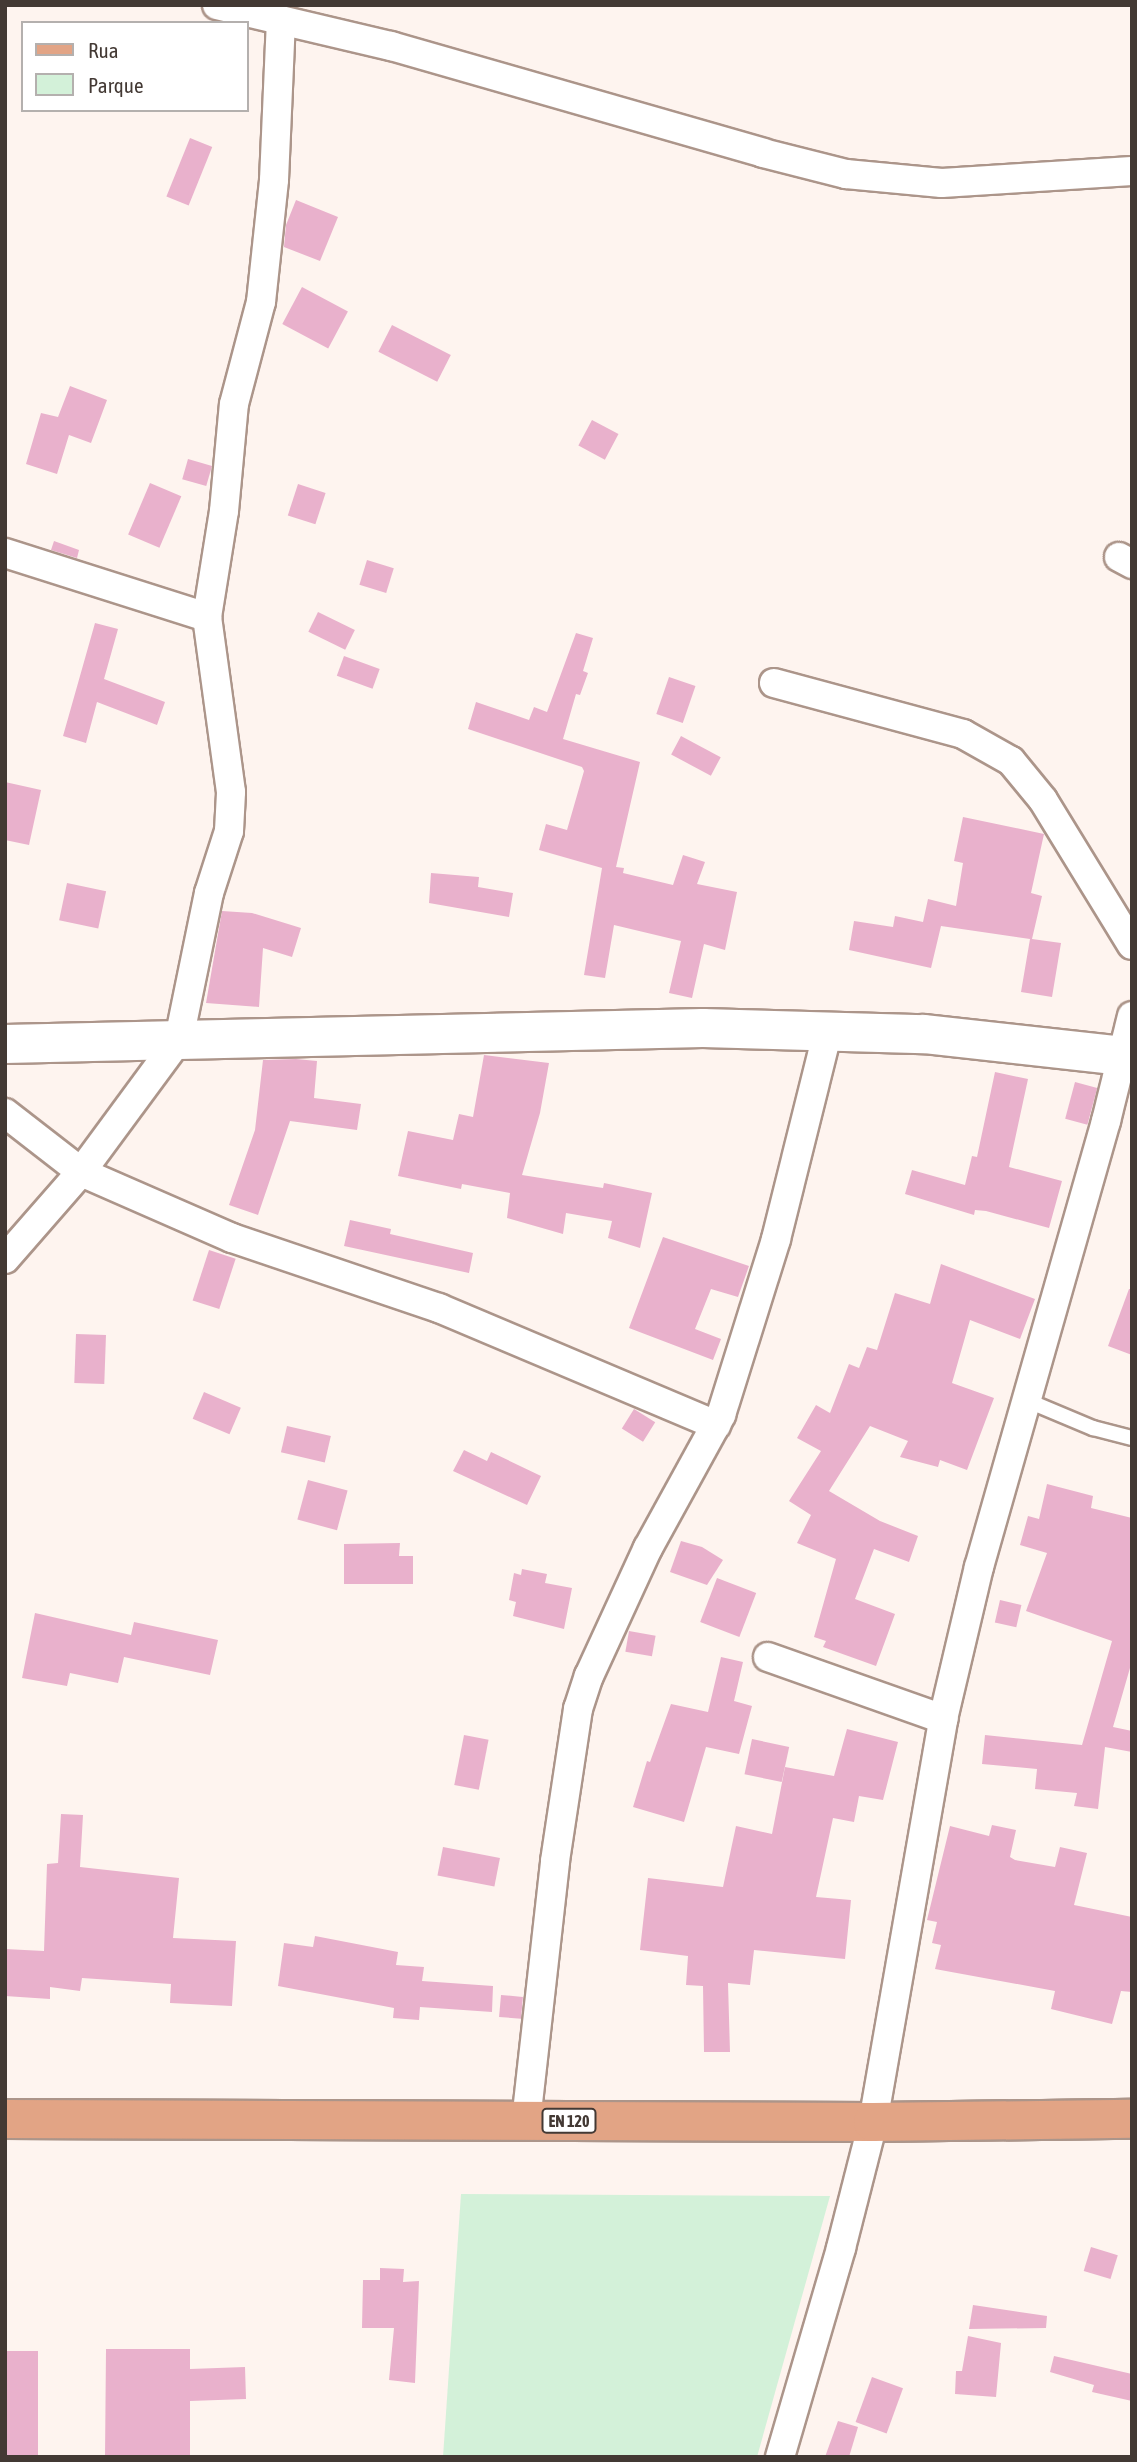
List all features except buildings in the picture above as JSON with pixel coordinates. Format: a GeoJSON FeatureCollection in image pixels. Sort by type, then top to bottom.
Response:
{"type":"FeatureCollection","features":[{"type":"Feature","properties":{"kind":"main road","name":"EN 120"},"geometry":{"type":"LineString","coordinates":[[5,2119],[873,2122],[1132,2119]]}},
{"type":"Feature","properties":{"kind":"street"},"geometry":{"type":"LineString","coordinates":[[217,5],[391,46],[846,174],[942,183],[1132,171]]}},
{"type":"Feature","properties":{"kind":"street"},"geometry":{"type":"LineString","coordinates":[[5,1259],[81,1172],[179,1039],[209,893],[229,831],[231,792],[206,617],[224,511],[234,404],[261,302],[274,180],[281,20]]}},
{"type":"Feature","properties":{"kind":"street"},"geometry":{"type":"LineString","coordinates":[[5,553],[206,617]]}},
{"type":"Feature","properties":{"kind":"street"},"geometry":{"type":"LineString","coordinates":[[774,683],[963,734],[1011,761],[1043,800],[1132,945]]}},
{"type":"Feature","properties":{"kind":"street"},"geometry":{"type":"LineString","coordinates":[[780,2457],[841,2248],[873,2122],[943,1719],[990,1526],[1127,1057],[1132,1016]]}},
{"type":"Feature","properties":{"kind":"street"},"geometry":{"type":"LineString","coordinates":[[5,1044],[703,1028],[925,1034],[1127,1057]]}},
{"type":"Feature","properties":{"kind":"street"},"geometry":{"type":"LineString","coordinates":[[526,2121],[555,1861],[579,1709],[589,1676],[648,1548],[716,1425],[776,1239],[828,1031]]}},
{"type":"Feature","properties":{"kind":"street"},"geometry":{"type":"LineString","coordinates":[[5,1113],[81,1172],[232,1238],[439,1308],[716,1425]]}},
{"type":"Feature","properties":{"kind":"street"},"geometry":{"type":"LineString","coordinates":[[768,1657],[943,1719]]}},
{"type":"Feature","properties":{"kind":"lane"},"geometry":{"type":"LineString","coordinates":[[1026,1400],[1093,1428],[1132,1438]]}},
{"type":"Feature","properties":{"kind":"green space"},"geometry":{"type":"Polygon","coordinates":[[[461,2194],[830,2196],[757,2457],[443,2457],[461,2194]]]}}]}
